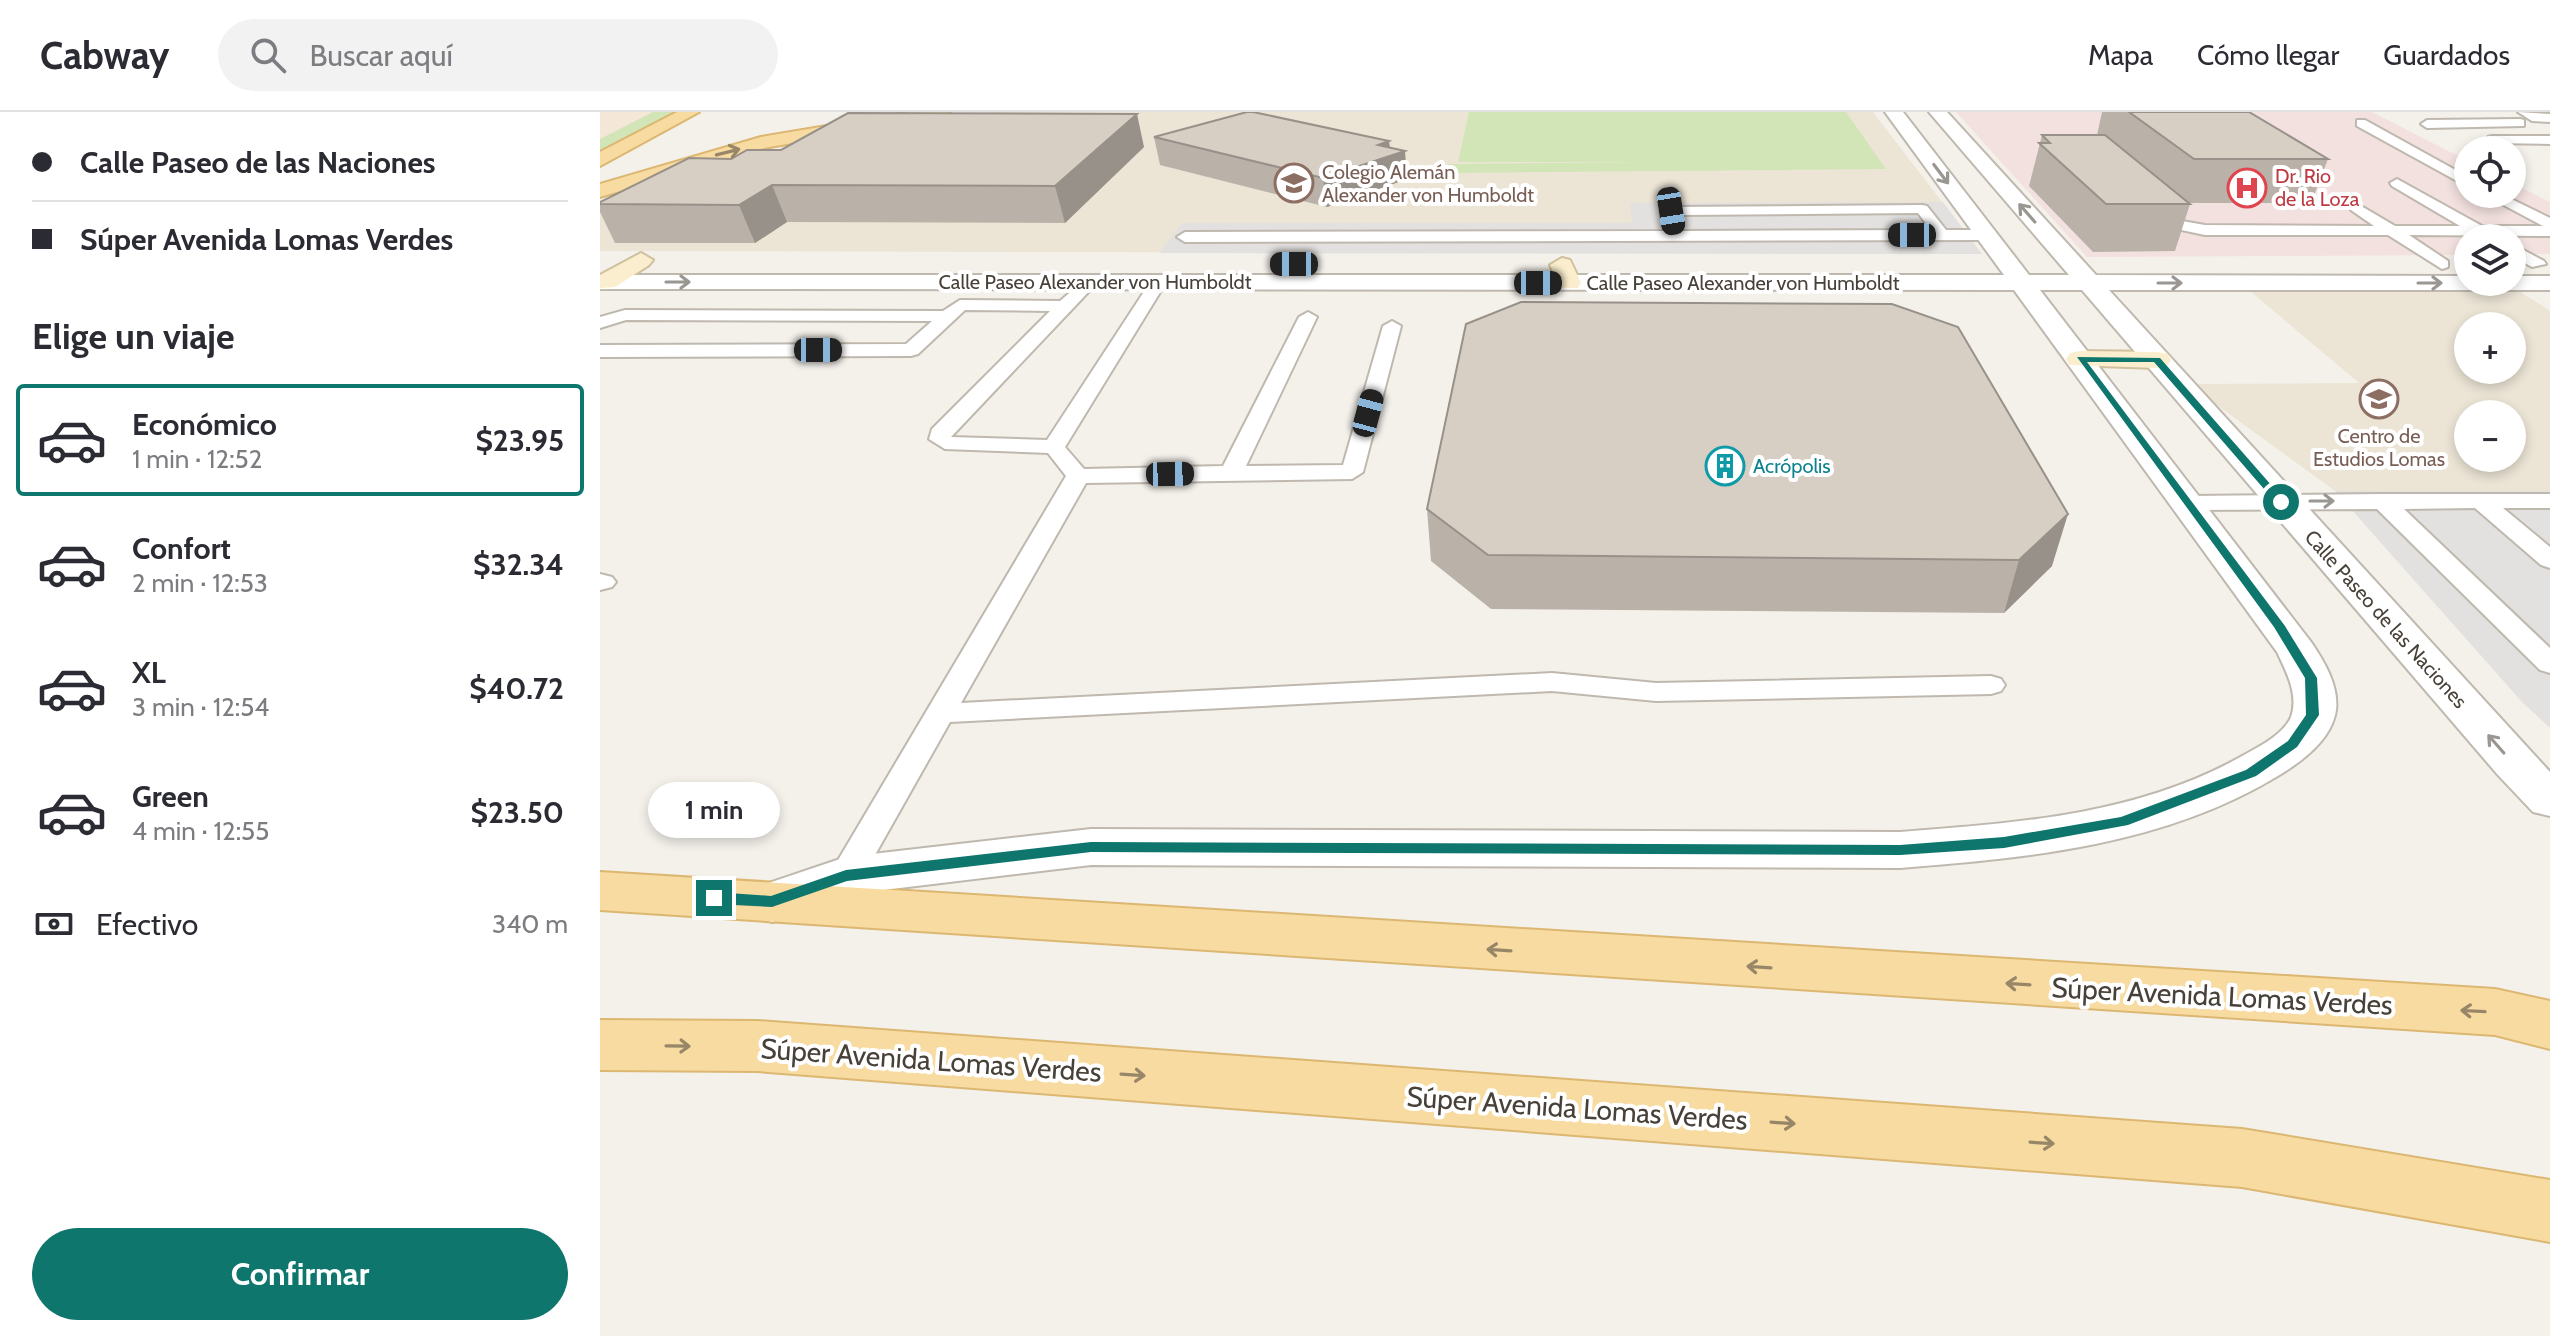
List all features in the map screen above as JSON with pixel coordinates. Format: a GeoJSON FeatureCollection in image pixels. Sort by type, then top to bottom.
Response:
{"type":"FeatureCollection","features":[{"type":"Feature","properties":{"kind":"main road"},"geometry":{"type":"LineString","coordinates":[[600,160],[690,112]]}},
{"type":"Feature","properties":{"kind":"main road"},"geometry":{"type":"LineString","coordinates":[[600,191],[761,143],[941,112]]}},
{"type":"Feature","properties":{"kind":"main road"},"geometry":{"type":"LineString","coordinates":[[600,191],[704,138]]}},
{"type":"Feature","properties":{"kind":"main road","name":"Súper Avenida Lomas Verdes"},"geometry":{"type":"LineString","coordinates":[[600,891],[2495,1012],[2550,1025]]}},
{"type":"Feature","properties":{"kind":"main road","name":"Súper Avenida Lomas Verdes"},"geometry":{"type":"LineString","coordinates":[[600,1045],[757,1046],[2242,1158],[2550,1211]]}},
{"type":"Feature","properties":{"kind":"street"},"geometry":{"type":"LineString","coordinates":[[772,902],[846,876],[1091,847],[1900,850],[2004,842],[2123,821],[2251,773],[2292,744],[2313,715],[2311,678],[2297,651],[1894,112]]}},
{"type":"Feature","properties":{"kind":"street","name":"Calle Paseo de las Naciones"},"geometry":{"type":"LineString","coordinates":[[1938,112],[2281,502],[2550,800]]}},
{"type":"Feature","properties":{"kind":"street","name":"Calle Paseo Alexander von Humboldt"},"geometry":{"type":"LineString","coordinates":[[602,275],[641,260],[1566,274]]}},
{"type":"Feature","properties":{"kind":"street","name":"Calle Paseo Alexander von Humboldt"},"geometry":{"type":"LineString","coordinates":[[2080,273],[2454,264]]}},
{"type":"Feature","properties":{"kind":"street"},"geometry":{"type":"LineString","coordinates":[[2526,267],[2546,271]]}},
{"type":"Feature","properties":{"kind":"street","name":"Calle Paseo Alexander von Humboldt"},"geometry":{"type":"LineString","coordinates":[[602,275],[1159,281],[1566,274],[2546,271]]}},
{"type":"Feature","properties":{"kind":"street"},"geometry":{"type":"LineString","coordinates":[[2080,359],[2157,360]]}},
{"type":"Feature","properties":{"kind":"lane"},"geometry":{"type":"LineString","coordinates":[[2492,112],[2522,118],[2550,138]]}},
{"type":"Feature","properties":{"kind":"lane"},"geometry":{"type":"LineString","coordinates":[[2427,124],[2550,118]]}},
{"type":"Feature","properties":{"kind":"lane"},"geometry":{"type":"LineString","coordinates":[[2361,123],[2454,175]]}},
{"type":"Feature","properties":{"kind":"lane"},"geometry":{"type":"LineString","coordinates":[[2526,139],[2550,138]]}},
{"type":"Feature","properties":{"kind":"lane"},"geometry":{"type":"LineString","coordinates":[[2454,183],[2397,183],[2467,224]]}},
{"type":"Feature","properties":{"kind":"lane"},"geometry":{"type":"LineString","coordinates":[[2136,194],[2177,225],[2190,228],[2454,234]]}},
{"type":"Feature","properties":{"kind":"lane"},"geometry":{"type":"LineString","coordinates":[[2356,207],[2442,264]]}},
{"type":"Feature","properties":{"kind":"lane"},"geometry":{"type":"LineString","coordinates":[[2518,208],[2550,224]]}},
{"type":"Feature","properties":{"kind":"lane"},"geometry":{"type":"LineString","coordinates":[[1675,236],[1671,211],[1922,209],[1942,235]]}},
{"type":"Feature","properties":{"kind":"lane"},"geometry":{"type":"LineString","coordinates":[[2526,232],[2550,231]]}},
{"type":"Feature","properties":{"kind":"lane"},"geometry":{"type":"LineString","coordinates":[[1185,237],[1987,235]]}},
{"type":"Feature","properties":{"kind":"lane"},"geometry":{"type":"LineString","coordinates":[[1450,254],[1455,237]]}},
{"type":"Feature","properties":{"kind":"lane"},"geometry":{"type":"LineString","coordinates":[[2526,258],[2546,271]]}},
{"type":"Feature","properties":{"kind":"lane"},"geometry":{"type":"LineString","coordinates":[[1078,476],[1054,447],[945,443],[940,434],[1089,281]]}},
{"type":"Feature","properties":{"kind":"lane"},"geometry":{"type":"LineString","coordinates":[[1054,447],[1159,281]]}},
{"type":"Feature","properties":{"kind":"lane"},"geometry":{"type":"LineString","coordinates":[[600,351],[911,350],[960,305],[1066,306]]}},
{"type":"Feature","properties":{"kind":"lane"},"geometry":{"type":"LineString","coordinates":[[600,323],[625,315],[949,316]]}},
{"type":"Feature","properties":{"kind":"lane"},"geometry":{"type":"LineString","coordinates":[[1231,473],[1308,317]]}},
{"type":"Feature","properties":{"kind":"lane"},"geometry":{"type":"LineString","coordinates":[[1078,476],[1352,472],[1392,326]]}},
{"type":"Feature","properties":{"kind":"lane"},"geometry":{"type":"LineString","coordinates":[[846,876],[1078,476]]}},
{"type":"Feature","properties":{"kind":"lane"},"geometry":{"type":"LineString","coordinates":[[2382,501],[2550,664]]}},
{"type":"Feature","properties":{"kind":"lane"},"geometry":{"type":"LineString","coordinates":[[2480,501],[2550,560]]}},
{"type":"Feature","properties":{"kind":"lane"},"geometry":{"type":"LineString","coordinates":[[2188,503],[2550,501]]}},
{"type":"Feature","properties":{"kind":"lane"},"geometry":{"type":"LineString","coordinates":[[941,713],[1552,682],[1656,692],[1991,685]]}},
{"type":"Feature","properties":{"kind":"shaded area"},"geometry":{"type":"Polygon","coordinates":[[[600,112],[679,112],[600,154],[600,112]]]}},
{"type":"Feature","properties":{"kind":"shaded area","name":"Colegio Alemán Alexander von Humboldt"},"geometry":{"type":"Polygon","coordinates":[[[992,112],[1873,112],[1982,254],[600,251],[600,209],[695,171],[793,146],[992,112]]]}},
{"type":"Feature","properties":{"kind":"shaded area","name":"Dr. Rio de la Loza"},"geometry":{"type":"Polygon","coordinates":[[[1956,112],[2372,112],[2454,154],[2454,208],[2526,208],[2526,190],[2550,202],[2550,254],[2526,254],[2526,224],[2454,224],[2454,255],[2087,257],[1956,112]]]}},
{"type":"Feature","properties":{"kind":"shaded area"},"geometry":{"type":"Polygon","coordinates":[[[1943,202],[1982,254],[1159,253],[1182,223],[1632,223],[1630,203],[1943,202]]]}},
{"type":"Feature","properties":{"kind":"shaded area","name":"Centro de Estudios Lomas"},"geometry":{"type":"Polygon","coordinates":[[[2250,291],[2454,291],[2454,296],[2526,296],[2550,311],[2550,491],[2335,491],[2188,384],[2359,383],[2250,291]]]}},
{"type":"Feature","properties":{"kind":"shaded area"},"geometry":{"type":"Polygon","coordinates":[[[2335,491],[2550,491],[2550,728],[2522,702],[2335,491]]]}},
{"type":"Feature","properties":{"kind":"green space"},"geometry":{"type":"Polygon","coordinates":[[[653,112],[679,112],[600,154],[600,139],[653,112]]]}},
{"type":"Feature","properties":{"kind":"green space"},"geometry":{"type":"Polygon","coordinates":[[[1469,112],[1846,112],[1886,169],[1446,173],[1448,164],[1659,162],[1458,162],[1469,112]]]}},
{"type":"Feature","properties":{"kind":"building"},"geometry":{"type":"Polygon","coordinates":[[[1247,112],[1389,141],[1378,145],[1405,151],[1323,178],[1154,137],[1247,112]]]}},
{"type":"Feature","properties":{"kind":"building"},"geometry":{"type":"Polygon","coordinates":[[[2129,112],[2249,112],[2328,159],[2194,159],[2129,112]]]}},
{"type":"Feature","properties":{"kind":"building"},"geometry":{"type":"Polygon","coordinates":[[[848,113],[1137,114],[1055,186],[772,185],[739,205],[600,204],[689,158],[731,159],[747,150],[781,150],[848,113]]]}},
{"type":"Feature","properties":{"kind":"building"},"geometry":{"type":"Polygon","coordinates":[[[2042,135],[2105,135],[2190,204],[2106,204],[2039,143],[2050,143],[2042,135]]]}},
{"type":"Feature","properties":{"kind":"building","name":"Acrópolis"},"geometry":{"type":"Polygon","coordinates":[[[1521,302],[1892,304],[1958,327],[2068,514],[2019,560],[1488,555],[1427,509],[1466,324],[1521,302]]]}},
{"type":"Feature","properties":{"kind":"place","name":"Colegio Alemán Alexander von Humboldt"},"geometry":{"type":"Point","coordinates":[1294,183]}},
{"type":"Feature","properties":{"kind":"place","name":"Dr. Rio de la Loza"},"geometry":{"type":"Point","coordinates":[2247,188]}},
{"type":"Feature","properties":{"kind":"place","name":"Centro de Estudios Lomas"},"geometry":{"type":"Point","coordinates":[2379,399]}},
{"type":"Feature","properties":{"kind":"place","name":"Acrópolis"},"geometry":{"type":"Point","coordinates":[1725,466]}},
{"type":"Feature","properties":{"kind":"route"},"geometry":{"type":"LineString","coordinates":[[714,898],[772,902],[846,876],[1091,847],[1900,850],[2004,842],[2123,821],[2192,798],[2251,773],[2292,744],[2313,715],[2311,678],[2279,626],[2080,359],[2157,360],[2281,502]]}}]}
